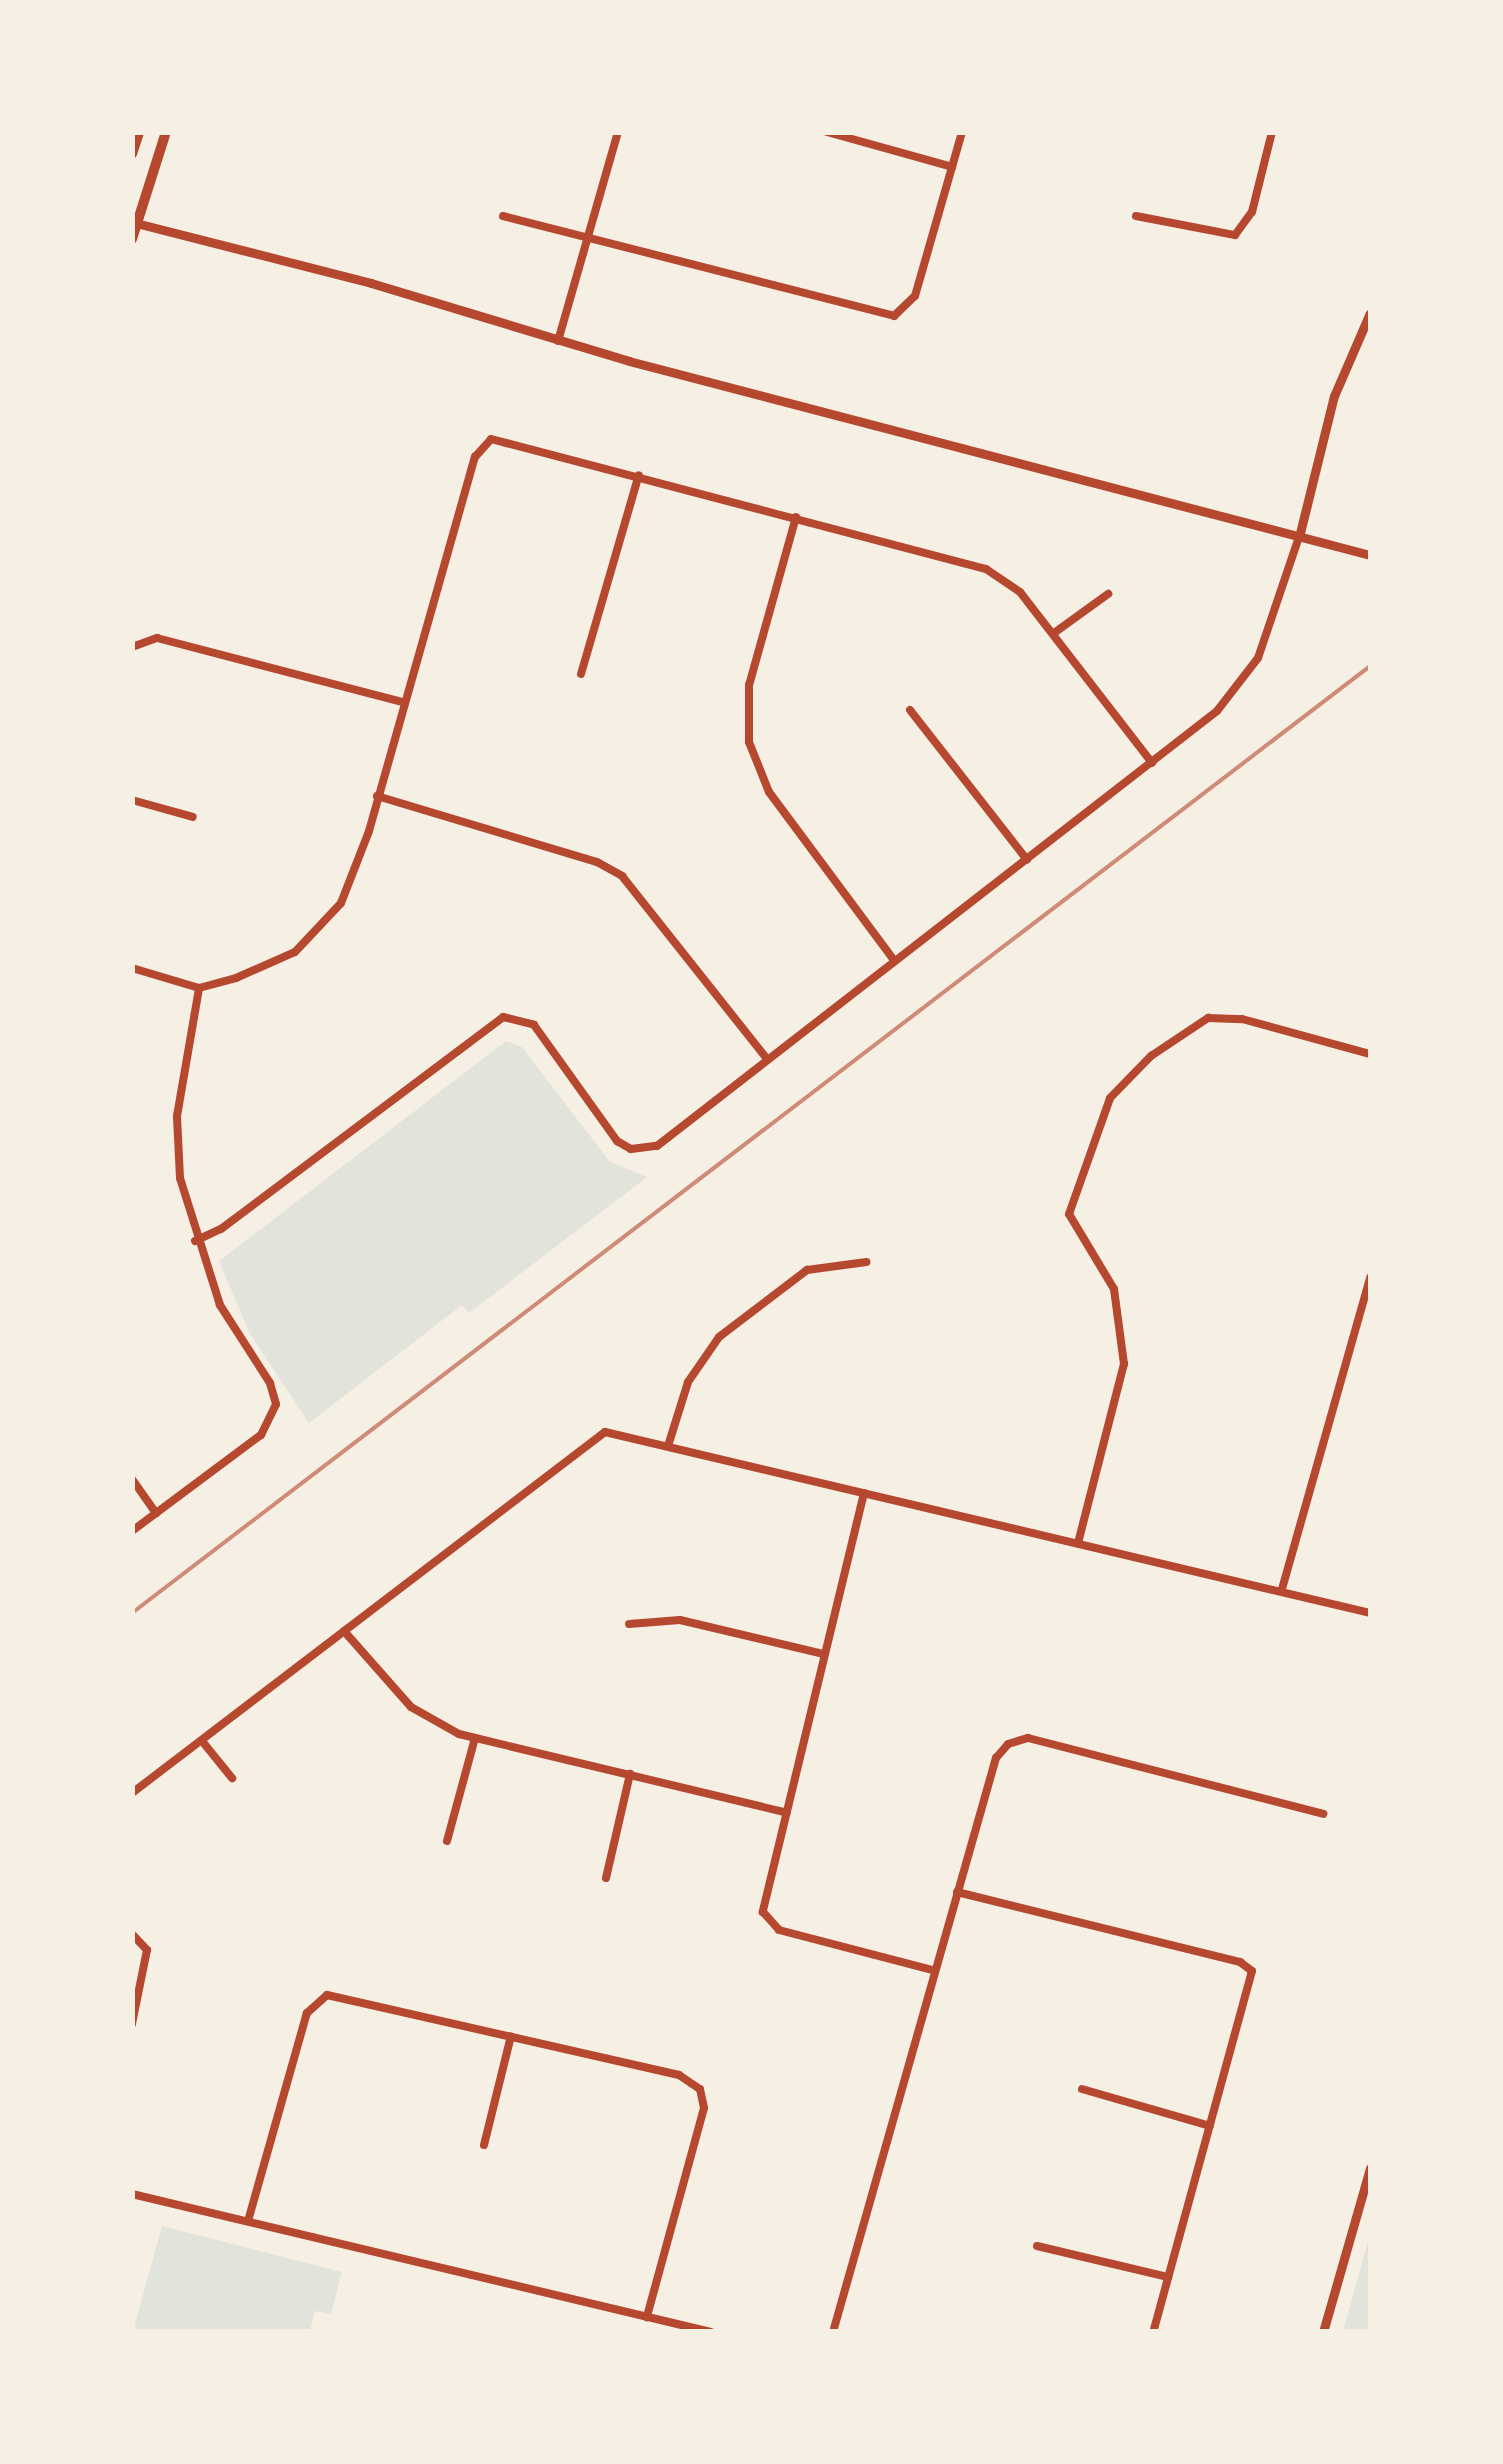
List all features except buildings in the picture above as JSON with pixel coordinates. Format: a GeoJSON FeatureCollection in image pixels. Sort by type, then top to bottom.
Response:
{"type":"FeatureCollection","features":[{"type":"Feature","properties":{"kind":"main road"},"geometry":{"type":"LineString","coordinates":[[132,154],[140,132]]}},
{"type":"Feature","properties":{"kind":"main road"},"geometry":{"type":"LineString","coordinates":[[132,239],[166,132]]}},
{"type":"Feature","properties":{"kind":"street"},"geometry":{"type":"LineString","coordinates":[[558,341],[618,132]]}},
{"type":"Feature","properties":{"kind":"street"},"geometry":{"type":"LineString","coordinates":[[827,132],[952,167]]}},
{"type":"Feature","properties":{"kind":"street"},"geometry":{"type":"LineString","coordinates":[[502,216],[886,317],[901,314],[915,296],[962,132]]}},
{"type":"Feature","properties":{"kind":"street"},"geometry":{"type":"LineString","coordinates":[[1136,216],[1235,234],[1252,212],[1272,132]]}},
{"type":"Feature","properties":{"kind":"street"},"geometry":{"type":"LineString","coordinates":[[135,223],[371,283],[558,341],[1370,556]]}},
{"type":"Feature","properties":{"kind":"street"},"geometry":{"type":"LineString","coordinates":[[195,1242],[222,1229],[503,1017],[534,1025],[617,1141],[631,1149],[657,1146],[893,959],[1152,763],[1217,711],[1248,673],[1276,618],[1334,396],[1370,312]]}},
{"type":"Feature","properties":{"kind":"street"},"geometry":{"type":"LineString","coordinates":[[132,968],[199,988],[270,966],[319,932],[356,870],[471,472],[491,439],[986,569],[1020,592],[1152,763]]}},
{"type":"Feature","properties":{"kind":"street"},"geometry":{"type":"LineString","coordinates":[[581,674],[639,475]]}},
{"type":"Feature","properties":{"kind":"street"},"geometry":{"type":"LineString","coordinates":[[796,517],[749,685],[750,742],[769,792],[893,959]]}},
{"type":"Feature","properties":{"kind":"street"},"geometry":{"type":"LineString","coordinates":[[1054,633],[1108,594]]}},
{"type":"Feature","properties":{"kind":"street"},"geometry":{"type":"LineString","coordinates":[[136,644],[157,638],[404,702]]}},
{"type":"Feature","properties":{"kind":"street"},"geometry":{"type":"LineString","coordinates":[[910,710],[1027,860]]}},
{"type":"Feature","properties":{"kind":"street"},"geometry":{"type":"LineString","coordinates":[[378,796],[597,862],[622,876],[767,1059]]}},
{"type":"Feature","properties":{"kind":"street"},"geometry":{"type":"LineString","coordinates":[[132,800],[193,817]]}},
{"type":"Feature","properties":{"kind":"street"},"geometry":{"type":"LineString","coordinates":[[132,1531],[272,1420],[274,1394],[220,1305],[195,1242],[180,1178],[177,1116],[199,988]]}},
{"type":"Feature","properties":{"kind":"street"},"geometry":{"type":"LineString","coordinates":[[1078,1543],[1124,1364],[1124,1329],[1102,1264],[1073,1227],[1073,1196],[1110,1098],[1151,1056],[1192,1025],[1223,1016],[1370,1054]]}},
{"type":"Feature","properties":{"kind":"street"},"geometry":{"type":"LineString","coordinates":[[668,1446],[688,1382],[719,1338],[808,1270],[866,1262]]}},
{"type":"Feature","properties":{"kind":"street"},"geometry":{"type":"LineString","coordinates":[[1282,1589],[1370,1278]]}},
{"type":"Feature","properties":{"kind":"street"},"geometry":{"type":"LineString","coordinates":[[132,1793],[590,1439],[616,1432],[1370,1613]]}},
{"type":"Feature","properties":{"kind":"street"},"geometry":{"type":"LineString","coordinates":[[132,1479],[156,1512]]}},
{"type":"Feature","properties":{"kind":"street"},"geometry":{"type":"LineString","coordinates":[[864,1494],[764,1912],[779,1930],[933,1970]]}},
{"type":"Feature","properties":{"kind":"street"},"geometry":{"type":"LineString","coordinates":[[630,1624],[680,1620],[824,1654]]}},
{"type":"Feature","properties":{"kind":"street"},"geometry":{"type":"LineString","coordinates":[[344,1631],[411,1707],[475,1738],[787,1813]]}},
{"type":"Feature","properties":{"kind":"street"},"geometry":{"type":"LineString","coordinates":[[447,1841],[475,1738]]}},
{"type":"Feature","properties":{"kind":"street"},"geometry":{"type":"LineString","coordinates":[[833,2332],[996,1758],[1008,1744],[1028,1738],[1324,1814]]}},
{"type":"Feature","properties":{"kind":"street"},"geometry":{"type":"LineString","coordinates":[[202,1741],[232,1778]]}},
{"type":"Feature","properties":{"kind":"street"},"geometry":{"type":"LineString","coordinates":[[606,1878],[630,1774]]}},
{"type":"Feature","properties":{"kind":"street"},"geometry":{"type":"LineString","coordinates":[[957,1892],[1240,1962],[1252,1971],[1152,2332]]}},
{"type":"Feature","properties":{"kind":"street"},"geometry":{"type":"LineString","coordinates":[[132,1934],[147,1950],[132,2024]]}},
{"type":"Feature","properties":{"kind":"street"},"geometry":{"type":"LineString","coordinates":[[248,2221],[307,2013],[326,1994],[679,2074],[700,2089],[704,2108],[647,2317]]}},
{"type":"Feature","properties":{"kind":"street"},"geometry":{"type":"LineString","coordinates":[[484,2146],[511,2036]]}},
{"type":"Feature","properties":{"kind":"street"},"geometry":{"type":"LineString","coordinates":[[1082,2090],[1210,2126]]}},
{"type":"Feature","properties":{"kind":"street"},"geometry":{"type":"LineString","coordinates":[[1323,2332],[1370,2168]]}},
{"type":"Feature","properties":{"kind":"street"},"geometry":{"type":"LineString","coordinates":[[132,2194],[711,2332]]}},
{"type":"Feature","properties":{"kind":"street"},"geometry":{"type":"LineString","coordinates":[[1036,2246],[1168,2278]]}},
{"type":"Feature","properties":{"kind":"shaded area"},"geometry":{"type":"Polygon","coordinates":[[[506,1041],[522,1047],[610,1162],[647,1177],[469,1313],[462,1305],[309,1423],[250,1334],[219,1261],[506,1041]]]}},
{"type":"Feature","properties":{"kind":"shaded area"},"geometry":{"type":"Polygon","coordinates":[[[162,2226],[342,2272],[331,2314],[315,2311],[310,2331],[133,2331],[162,2226]]]}},
{"type":"Feature","properties":{"kind":"shaded area"},"geometry":{"type":"Polygon","coordinates":[[[1370,2234],[1370,2331],[1343,2331],[1370,2234]]]}},
{"type":"Feature","properties":{"kind":"railway"},"geometry":{"type":"LineString","coordinates":[[132,1613],[1370,666]]}}]}
